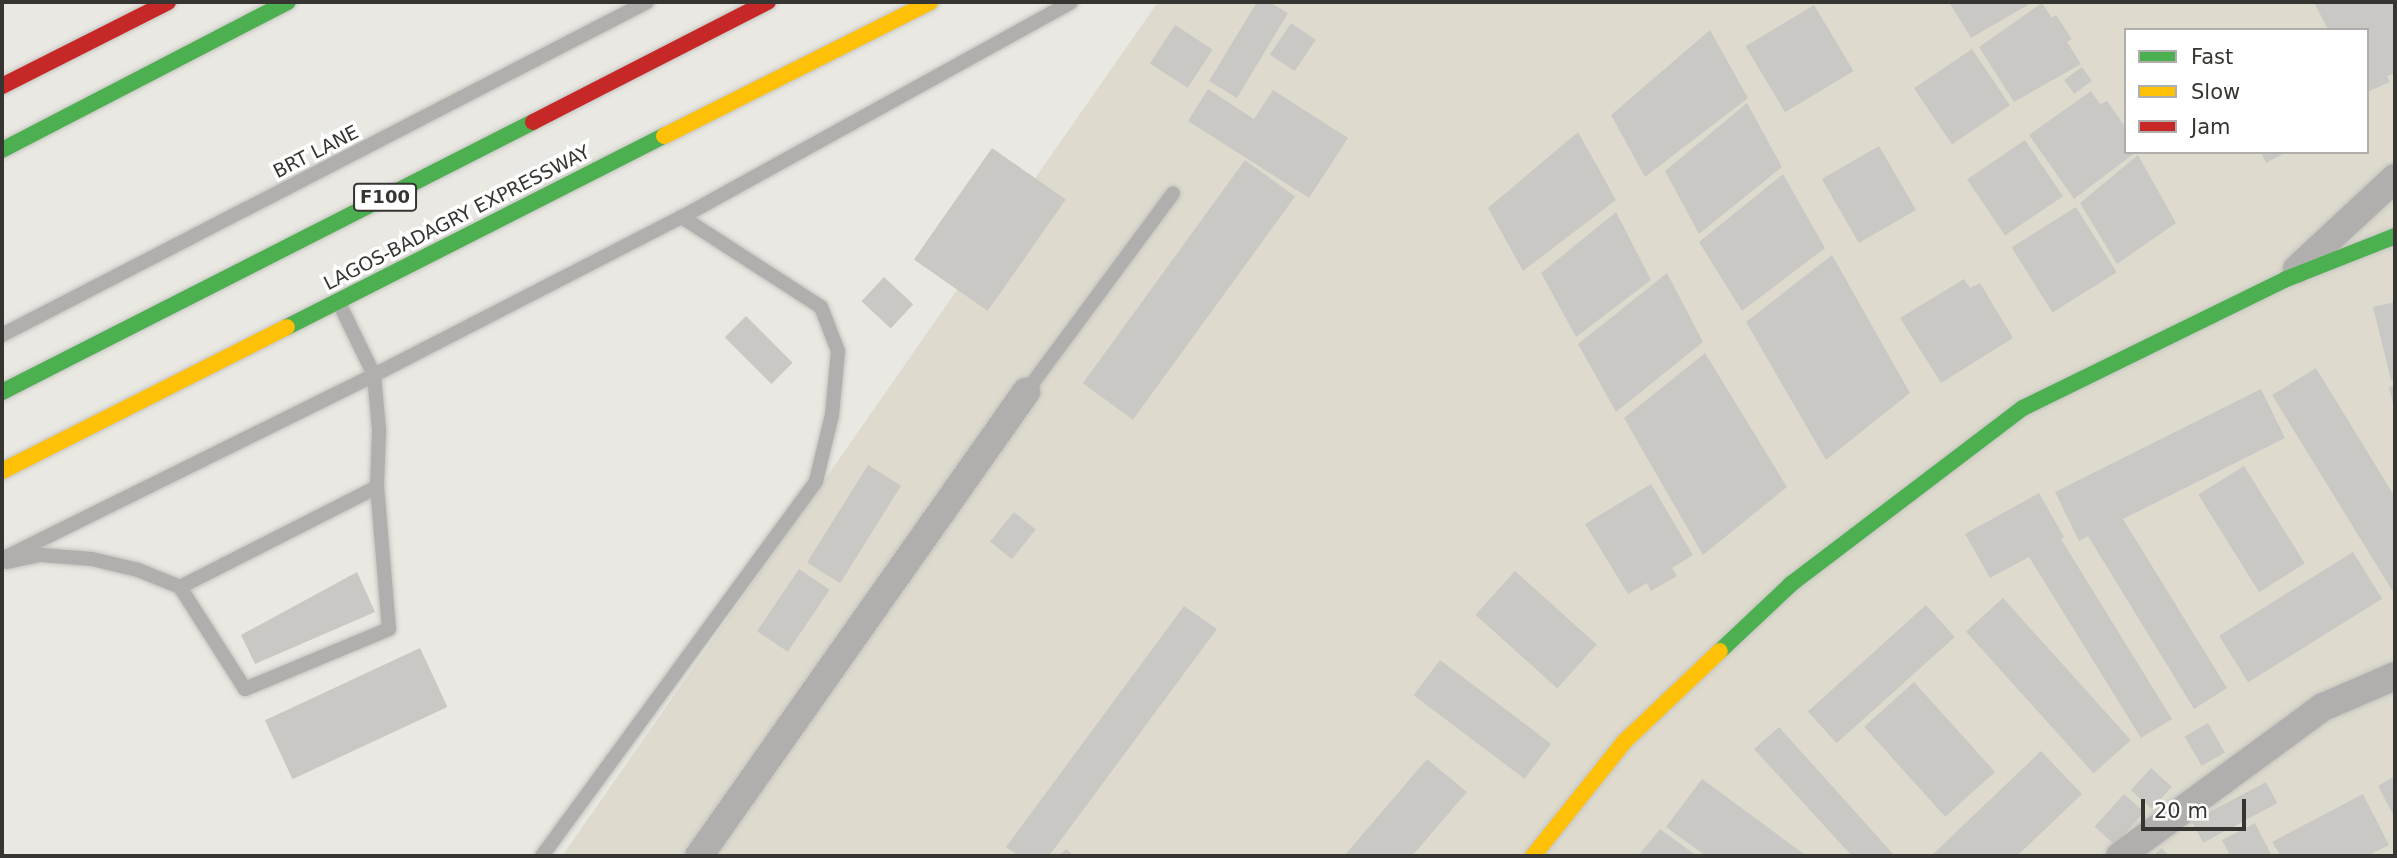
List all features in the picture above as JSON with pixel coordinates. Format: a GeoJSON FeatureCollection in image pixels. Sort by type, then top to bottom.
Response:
{"type":"FeatureCollection","features":[{"type":"Feature","properties":{"kind":"main road"},"geometry":{"type":"LineString","coordinates":[[2,86],[168,2]]}},
{"type":"Feature","properties":{"kind":"main road"},"geometry":{"type":"LineString","coordinates":[[2,150],[288,2]]}},
{"type":"Feature","properties":{"kind":"main road","name":"F100"},"geometry":{"type":"LineString","coordinates":[[2,392],[768,2]]}},
{"type":"Feature","properties":{"kind":"main road","name":"LAGOS-BADAGRY EXPRESSWAY"},"geometry":{"type":"LineString","coordinates":[[2,471],[930,2]]}},
{"type":"Feature","properties":{"kind":"main road"},"geometry":{"type":"LineString","coordinates":[[1534,856],[1624,741],[1791,584],[2023,408],[2286,279],[2395,236]]}},
{"type":"Feature","properties":{"kind":"street"},"geometry":{"type":"LineString","coordinates":[[2286,279],[2395,178]]}},
{"type":"Feature","properties":{"kind":"street"},"geometry":{"type":"LineString","coordinates":[[699,856],[1026,392]]}},
{"type":"Feature","properties":{"kind":"street"},"geometry":{"type":"LineString","coordinates":[[2120,856],[2323,707],[2395,676]]}},
{"type":"Feature","properties":{"kind":"lane"},"geometry":{"type":"LineString","coordinates":[[2,156],[305,2]]}},
{"type":"Feature","properties":{"kind":"lane","name":"BRT LANE"},"geometry":{"type":"LineString","coordinates":[[2,335],[647,2]]}},
{"type":"Feature","properties":{"kind":"lane"},"geometry":{"type":"LineString","coordinates":[[2,561],[374,375],[682,216],[1071,2]]}},
{"type":"Feature","properties":{"kind":"lane"},"geometry":{"type":"LineString","coordinates":[[1026,392],[1173,193]]}},
{"type":"Feature","properties":{"kind":"lane"},"geometry":{"type":"LineString","coordinates":[[542,856],[816,481],[832,415],[838,351],[821,307],[682,216]]}},
{"type":"Feature","properties":{"kind":"lane"},"geometry":{"type":"LineString","coordinates":[[2,561],[41,555],[92,559],[138,570],[180,587],[245,689],[389,629],[377,487],[379,430],[374,375],[338,301]]}},
{"type":"Feature","properties":{"kind":"lane"},"geometry":{"type":"LineString","coordinates":[[180,587],[377,487]]}},
{"type":"Feature","properties":{"kind":"shaded area"},"geometry":{"type":"Polygon","coordinates":[[[1158,2],[2395,2],[2395,856],[562,856],[1158,2]]]}},
{"type":"Feature","properties":{"kind":"building"},"geometry":{"type":"Polygon","coordinates":[[[1257,2],[1269,2],[1288,13],[1237,98],[1209,81],[1257,2]]]}},
{"type":"Feature","properties":{"kind":"building"},"geometry":{"type":"Polygon","coordinates":[[[1949,2],[2033,2],[1971,38],[1949,2]]]}},
{"type":"Feature","properties":{"kind":"building"},"geometry":{"type":"Polygon","coordinates":[[[2395,2],[2395,73],[2387,76],[2390,82],[2369,91],[2369,28],[2327,28],[2315,4],[2395,2]]]}},
{"type":"Feature","properties":{"kind":"building"},"geometry":{"type":"Polygon","coordinates":[[[2042,3],[2052,18],[2056,15],[2072,39],[2067,42],[2081,64],[2014,102],[1979,47],[2042,3]]]}},
{"type":"Feature","properties":{"kind":"building"},"geometry":{"type":"Polygon","coordinates":[[[1814,5],[1854,71],[1785,112],[1745,46],[1814,5]]]}},
{"type":"Feature","properties":{"kind":"building"},"geometry":{"type":"Polygon","coordinates":[[[1291,23],[1316,40],[1295,71],[1270,55],[1291,23]]]}},
{"type":"Feature","properties":{"kind":"building"},"geometry":{"type":"Polygon","coordinates":[[[1175,25],[1213,50],[1188,88],[1150,64],[1175,25]]]}},
{"type":"Feature","properties":{"kind":"building"},"geometry":{"type":"Polygon","coordinates":[[[1710,30],[1748,98],[1645,177],[1611,115],[1710,30]]]}},
{"type":"Feature","properties":{"kind":"building"},"geometry":{"type":"Polygon","coordinates":[[[1972,49],[2010,105],[1952,145],[1914,88],[1972,49]]]}},
{"type":"Feature","properties":{"kind":"building"},"geometry":{"type":"Polygon","coordinates":[[[2082,67],[2092,81],[2074,94],[2064,80],[2082,67]]]}},
{"type":"Feature","properties":{"kind":"building"},"geometry":{"type":"Polygon","coordinates":[[[1208,89],[1254,119],[1273,90],[1348,138],[1309,198],[1188,121],[1208,89]]]}},
{"type":"Feature","properties":{"kind":"building"},"geometry":{"type":"Polygon","coordinates":[[[2091,91],[2100,104],[2107,101],[2124,125],[2124,154],[2133,154],[2074,199],[2029,135],[2091,91]]]}},
{"type":"Feature","properties":{"kind":"building"},"geometry":{"type":"Polygon","coordinates":[[[1747,103],[1782,167],[1699,234],[1665,171],[1747,103]]]}},
{"type":"Feature","properties":{"kind":"building"},"geometry":{"type":"Polygon","coordinates":[[[1578,132],[1616,200],[1523,271],[1488,208],[1578,132]]]}},
{"type":"Feature","properties":{"kind":"building"},"geometry":{"type":"Polygon","coordinates":[[[2025,140],[2063,196],[2005,236],[1967,179],[2025,140]]]}},
{"type":"Feature","properties":{"kind":"building"},"geometry":{"type":"Polygon","coordinates":[[[1879,146],[1916,210],[1859,243],[1822,179],[1879,146]]]}},
{"type":"Feature","properties":{"kind":"building"},"geometry":{"type":"Polygon","coordinates":[[[992,148],[1066,200],[988,311],[914,259],[992,148]]]}},
{"type":"Feature","properties":{"kind":"building"},"geometry":{"type":"Polygon","coordinates":[[[2262,154],[2283,154],[2266,163],[2262,154]]]}},
{"type":"Feature","properties":{"kind":"building"},"geometry":{"type":"Polygon","coordinates":[[[2138,155],[2176,223],[2117,264],[2080,203],[2138,155]]]}},
{"type":"Feature","properties":{"kind":"building"},"geometry":{"type":"Polygon","coordinates":[[[1245,160],[1295,196],[1133,420],[1083,383],[1245,160]]]}},
{"type":"Feature","properties":{"kind":"building"},"geometry":{"type":"Polygon","coordinates":[[[1783,174],[1825,248],[1742,311],[1699,242],[1783,174]]]}},
{"type":"Feature","properties":{"kind":"building"},"geometry":{"type":"Polygon","coordinates":[[[2076,207],[2117,272],[2052,313],[2012,247],[2076,207]]]}},
{"type":"Feature","properties":{"kind":"building"},"geometry":{"type":"Polygon","coordinates":[[[1616,212],[1651,280],[1576,337],[1541,273],[1616,212]]]}},
{"type":"Feature","properties":{"kind":"building"},"geometry":{"type":"Polygon","coordinates":[[[1832,255],[1910,393],[1826,460],[1746,322],[1832,255]]]}},
{"type":"Feature","properties":{"kind":"building"},"geometry":{"type":"Polygon","coordinates":[[[1667,273],[1703,342],[1616,412],[1578,344],[1667,273]]]}},
{"type":"Feature","properties":{"kind":"building"},"geometry":{"type":"Polygon","coordinates":[[[884,277],[913,304],[891,328],[861,301],[884,277]]]}},
{"type":"Feature","properties":{"kind":"building"},"geometry":{"type":"Polygon","coordinates":[[[1964,279],[1970,288],[1980,283],[2013,338],[1941,383],[1900,318],[1964,279]]]}},
{"type":"Feature","properties":{"kind":"building"},"geometry":{"type":"Polygon","coordinates":[[[2395,302],[2395,379],[2391,380],[2373,307],[2395,302]]]}},
{"type":"Feature","properties":{"kind":"building"},"geometry":{"type":"Polygon","coordinates":[[[746,316],[793,363],[771,384],[725,337],[746,316]]]}},
{"type":"Feature","properties":{"kind":"building"},"geometry":{"type":"Polygon","coordinates":[[[1705,353],[1787,487],[1703,555],[1624,418],[1705,353]]]}},
{"type":"Feature","properties":{"kind":"building"},"geometry":{"type":"Polygon","coordinates":[[[2316,368],[2395,497],[2395,595],[2272,395],[2316,368]]]}},
{"type":"Feature","properties":{"kind":"building"},"geometry":{"type":"Polygon","coordinates":[[[2395,386],[2395,408],[2394,408],[2389,387],[2395,386]]]}},
{"type":"Feature","properties":{"kind":"building"},"geometry":{"type":"Polygon","coordinates":[[[2261,389],[2285,438],[2123,519],[2227,688],[2194,709],[2088,536],[2079,541],[2055,492],[2261,389]]]}},
{"type":"Feature","properties":{"kind":"building"},"geometry":{"type":"Polygon","coordinates":[[[868,465],[901,486],[840,583],[807,563],[868,465]]]}},
{"type":"Feature","properties":{"kind":"building"},"geometry":{"type":"Polygon","coordinates":[[[2244,466],[2305,564],[2259,592],[2198,495],[2244,466]]]}},
{"type":"Feature","properties":{"kind":"building"},"geometry":{"type":"Polygon","coordinates":[[[1651,484],[1693,555],[1672,568],[1677,576],[1651,591],[1647,583],[1628,594],[1585,524],[1651,484]]]}},
{"type":"Feature","properties":{"kind":"building"},"geometry":{"type":"Polygon","coordinates":[[[2039,493],[2064,537],[2061,539],[2172,719],[2141,738],[2029,557],[1990,578],[1965,534],[2039,493]]]}},
{"type":"Feature","properties":{"kind":"building"},"geometry":{"type":"Polygon","coordinates":[[[1014,512],[1036,530],[1012,559],[990,542],[1014,512]]]}},
{"type":"Feature","properties":{"kind":"building"},"geometry":{"type":"Polygon","coordinates":[[[2353,552],[2382,599],[2248,682],[2219,636],[2353,552]]]}},
{"type":"Feature","properties":{"kind":"building"},"geometry":{"type":"Polygon","coordinates":[[[799,569],[830,590],[788,652],[757,631],[799,569]]]}},
{"type":"Feature","properties":{"kind":"building"},"geometry":{"type":"Polygon","coordinates":[[[1515,571],[1597,645],[1557,688],[1476,615],[1515,571]]]}},
{"type":"Feature","properties":{"kind":"building"},"geometry":{"type":"Polygon","coordinates":[[[357,572],[375,612],[255,664],[241,635],[357,572]]]}},
{"type":"Feature","properties":{"kind":"building"},"geometry":{"type":"Polygon","coordinates":[[[2003,598],[2131,740],[2094,773],[1966,631],[2003,598]]]}},
{"type":"Feature","properties":{"kind":"building"},"geometry":{"type":"Polygon","coordinates":[[[1926,605],[1955,637],[1837,743],[1808,711],[1926,605]]]}},
{"type":"Feature","properties":{"kind":"building"},"geometry":{"type":"Polygon","coordinates":[[[1184,606],[1217,629],[1049,856],[1019,856],[1006,847],[1184,606]]]}},
{"type":"Feature","properties":{"kind":"building"},"geometry":{"type":"Polygon","coordinates":[[[420,648],[447,707],[292,779],[265,720],[420,648]]]}},
{"type":"Feature","properties":{"kind":"building"},"geometry":{"type":"Polygon","coordinates":[[[1440,660],[1551,744],[1525,779],[1414,695],[1440,660]]]}},
{"type":"Feature","properties":{"kind":"building"},"geometry":{"type":"Polygon","coordinates":[[[1914,682],[1995,772],[1945,817],[1864,727],[1914,682]]]}},
{"type":"Feature","properties":{"kind":"building"},"geometry":{"type":"Polygon","coordinates":[[[2208,723],[2225,752],[2202,766],[2185,737],[2208,723]]]}},
{"type":"Feature","properties":{"kind":"building"},"geometry":{"type":"Polygon","coordinates":[[[1779,727],[1895,856],[1852,856],[1754,749],[1779,727]]]}},
{"type":"Feature","properties":{"kind":"building"},"geometry":{"type":"Polygon","coordinates":[[[2041,751],[2082,794],[2017,856],[1931,856],[2041,751]]]}},
{"type":"Feature","properties":{"kind":"building"},"geometry":{"type":"Polygon","coordinates":[[[1427,759],[1467,792],[1412,856],[1344,856],[1427,759]]]}},
{"type":"Feature","properties":{"kind":"building"},"geometry":{"type":"Polygon","coordinates":[[[2151,768],[2172,787],[2152,809],[2131,790],[2151,768]]]}},
{"type":"Feature","properties":{"kind":"building"},"geometry":{"type":"Polygon","coordinates":[[[2395,776],[2395,818],[2378,786],[2395,776]]]}},
{"type":"Feature","properties":{"kind":"building"},"geometry":{"type":"Polygon","coordinates":[[[1702,779],[1804,854],[1706,856],[1666,827],[1702,779]]]}},
{"type":"Feature","properties":{"kind":"building"},"geometry":{"type":"Polygon","coordinates":[[[2266,782],[2277,803],[2203,843],[2192,821],[2266,782]]]}},
{"type":"Feature","properties":{"kind":"building"},"geometry":{"type":"Polygon","coordinates":[[[2124,794],[2144,812],[2115,845],[2095,827],[2124,794]]]}},
{"type":"Feature","properties":{"kind":"building"},"geometry":{"type":"Polygon","coordinates":[[[2363,794],[2389,845],[2367,856],[2281,856],[2272,842],[2363,794]]]}},
{"type":"Feature","properties":{"kind":"building"},"geometry":{"type":"Polygon","coordinates":[[[2255,823],[2272,856],[2230,856],[2222,840],[2255,823]]]}},
{"type":"Feature","properties":{"kind":"building"},"geometry":{"type":"Polygon","coordinates":[[[1660,829],[1697,856],[1638,856],[1660,829]]]}},
{"type":"Feature","properties":{"kind":"building"},"geometry":{"type":"Polygon","coordinates":[[[2162,848],[2169,856],[2152,856],[2162,848]]]}},
{"type":"Feature","properties":{"kind":"building"},"geometry":{"type":"Polygon","coordinates":[[[1066,849],[1074,856],[1059,856],[1066,849]]]}},
{"type":"Feature","properties":{"kind":"traffic: fast"},"geometry":{"type":"LineString","coordinates":[[2,150],[288,2]]}},
{"type":"Feature","properties":{"kind":"traffic: fast"},"geometry":{"type":"LineString","coordinates":[[2,392],[533,122]]}},
{"type":"Feature","properties":{"kind":"traffic: fast"},"geometry":{"type":"LineString","coordinates":[[287,327],[664,136]]}},
{"type":"Feature","properties":{"kind":"traffic: fast"},"geometry":{"type":"LineString","coordinates":[[1720,651],[1791,584],[2023,408],[2286,279],[2395,236]]}},
{"type":"Feature","properties":{"kind":"traffic: slow"},"geometry":{"type":"LineString","coordinates":[[664,136],[930,2]]}},
{"type":"Feature","properties":{"kind":"traffic: slow"},"geometry":{"type":"LineString","coordinates":[[2,471],[287,327]]}},
{"type":"Feature","properties":{"kind":"traffic: slow"},"geometry":{"type":"LineString","coordinates":[[1533,856],[1624,742],[1720,651]]}},
{"type":"Feature","properties":{"kind":"traffic: jam"},"geometry":{"type":"LineString","coordinates":[[2,86],[168,2]]}},
{"type":"Feature","properties":{"kind":"traffic: jam"},"geometry":{"type":"LineString","coordinates":[[533,122],[768,2]]}}]}
